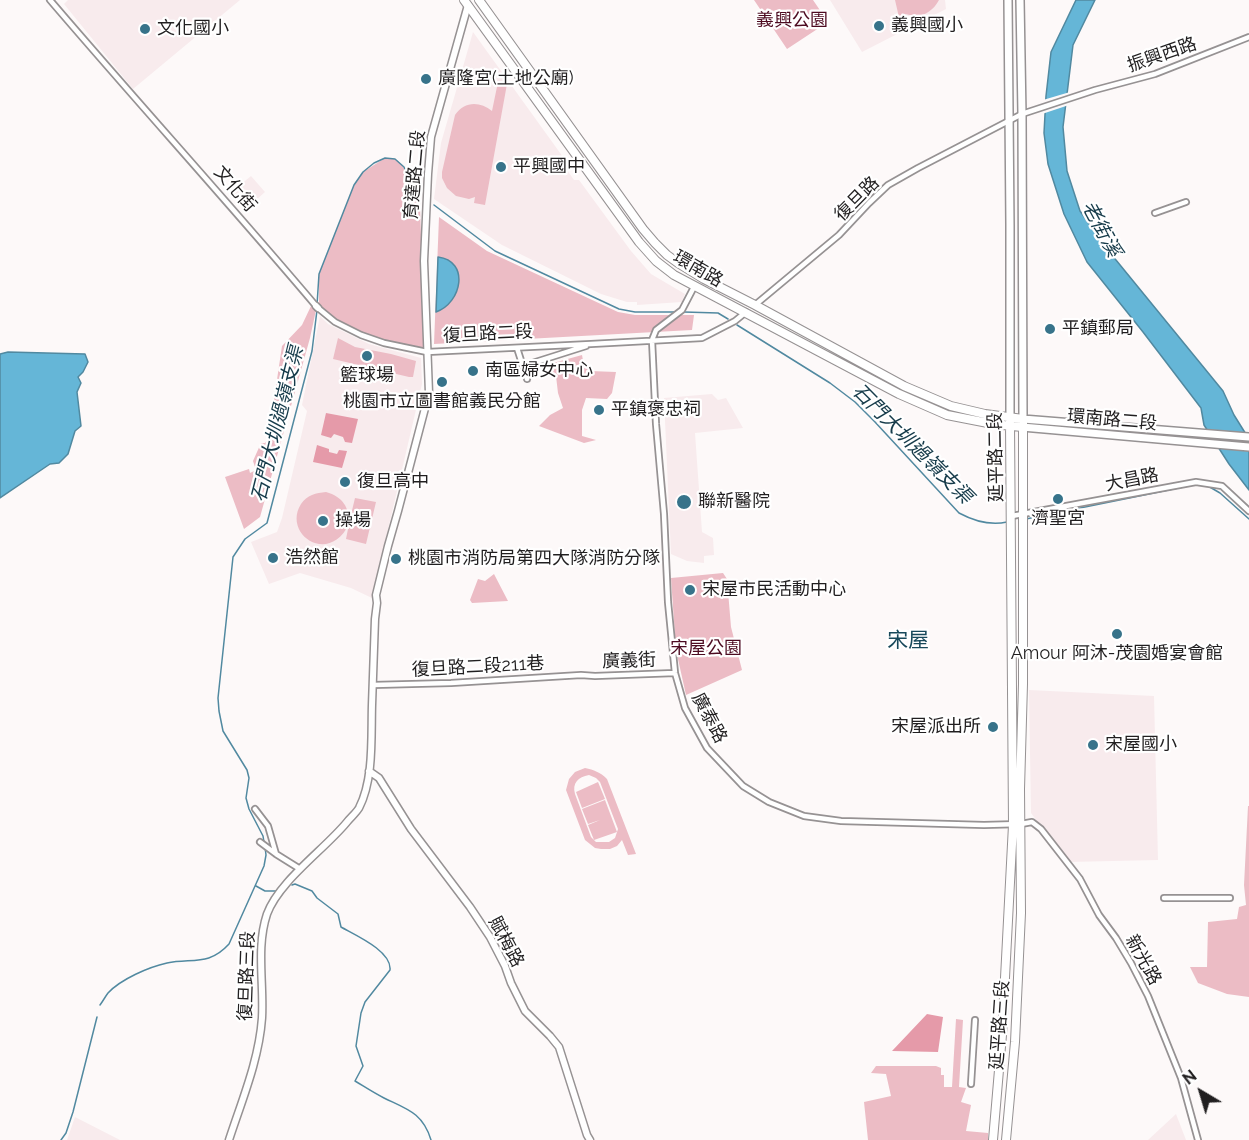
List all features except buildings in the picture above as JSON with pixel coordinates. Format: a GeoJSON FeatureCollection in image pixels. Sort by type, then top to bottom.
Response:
{"type":"FeatureCollection","features":[{"type":"Feature","properties":{"kind":"main road","name":"環南路"},"geometry":{"type":"LineString","coordinates":[[479,0],[649,236],[667,255],[704,279],[904,386],[951,406],[1010,422],[1022,423]]}},
{"type":"Feature","properties":{"kind":"main road","name":"延平路二段"},"geometry":{"type":"LineString","coordinates":[[1008,0],[1010,422],[1017,824],[1021,913]]}},
{"type":"Feature","properties":{"kind":"main road","name":"延平路二段"},"geometry":{"type":"LineString","coordinates":[[1009,913],[1020,789],[1023,684],[1020,0]]}},
{"type":"Feature","properties":{"kind":"main road","name":"環南路"},"geometry":{"type":"LineString","coordinates":[[468,2],[639,242],[656,261],[674,275],[909,399],[947,415],[993,424],[1010,422]]}},
{"type":"Feature","properties":{"kind":"main road"},"geometry":{"type":"LineString","coordinates":[[581,162],[590,155]]}},
{"type":"Feature","properties":{"kind":"main road","name":"環南路二段"},"geometry":{"type":"LineString","coordinates":[[1022,423],[1249,437]]}},
{"type":"Feature","properties":{"kind":"main road","name":"環南路二段"},"geometry":{"type":"LineString","coordinates":[[1022,423],[1249,447]]}},
{"type":"Feature","properties":{"kind":"main road","name":"延平路三段"},"geometry":{"type":"LineString","coordinates":[[993,1140],[1009,913]]}},
{"type":"Feature","properties":{"kind":"main road","name":"延平路三段"},"geometry":{"type":"LineString","coordinates":[[1006,1140],[1015,1042],[1021,913]]}},
{"type":"Feature","properties":{"kind":"street","name":"文化街"},"geometry":{"type":"LineString","coordinates":[[50,0],[317,307],[335,322],[361,335],[384,343],[427,352]]}},
{"type":"Feature","properties":{"kind":"street","name":"育達路二段"},"geometry":{"type":"LineString","coordinates":[[427,352],[424,261],[431,137],[468,2]]}},
{"type":"Feature","properties":{"kind":"street","name":"振興西路"},"geometry":{"type":"LineString","coordinates":[[1022,114],[1095,90],[1155,74],[1249,37]]}},
{"type":"Feature","properties":{"kind":"street","name":"復旦路"},"geometry":{"type":"LineString","coordinates":[[755,305],[839,235],[888,185],[1022,114]]}},
{"type":"Feature","properties":{"kind":"street"},"geometry":{"type":"LineString","coordinates":[[1155,213],[1186,202]]}},
{"type":"Feature","properties":{"kind":"street"},"geometry":{"type":"LineString","coordinates":[[652,340],[656,330],[682,310],[694,287]]}},
{"type":"Feature","properties":{"kind":"street","name":"復旦路二段"},"geometry":{"type":"LineString","coordinates":[[358,809],[365,790],[371,756],[376,596],[429,393],[427,352],[702,338],[735,321],[755,305]]}},
{"type":"Feature","properties":{"kind":"street","name":"廣泰路"},"geometry":{"type":"LineString","coordinates":[[652,340],[668,602],[675,673],[685,708],[707,748],[743,786],[769,802],[804,816],[841,821],[1017,824]]}},
{"type":"Feature","properties":{"kind":"street"},"geometry":{"type":"LineString","coordinates":[[523,366],[591,344]]}},
{"type":"Feature","properties":{"kind":"street"},"geometry":{"type":"LineString","coordinates":[[517,348],[527,379]]}},
{"type":"Feature","properties":{"kind":"street","name":"大昌路"},"geometry":{"type":"LineString","coordinates":[[1012,516],[1196,482],[1222,486],[1249,510]]}},
{"type":"Feature","properties":{"kind":"street","name":"廣義街"},"geometry":{"type":"LineString","coordinates":[[584,675],[675,673]]}},
{"type":"Feature","properties":{"kind":"street","name":"復旦路二段211巷"},"geometry":{"type":"LineString","coordinates":[[372,685],[584,675]]}},
{"type":"Feature","properties":{"kind":"street","name":"賦梅路"},"geometry":{"type":"LineString","coordinates":[[369,771],[379,778],[411,829],[490,937],[525,1011],[559,1047],[590,1140]]}},
{"type":"Feature","properties":{"kind":"street"},"geometry":{"type":"LineString","coordinates":[[255,809],[268,826],[276,854]]}},
{"type":"Feature","properties":{"kind":"street","name":"復旦路三段"},"geometry":{"type":"LineString","coordinates":[[229,1140],[258,1046],[262,1019],[261,943],[268,911],[300,869],[358,809]]}},
{"type":"Feature","properties":{"kind":"street","name":"新光路"},"geometry":{"type":"LineString","coordinates":[[1017,824],[1032,822],[1041,829],[1080,879],[1099,915],[1131,963],[1144,987],[1180,1078],[1198,1140]]}},
{"type":"Feature","properties":{"kind":"street"},"geometry":{"type":"LineString","coordinates":[[261,842],[300,869]]}},
{"type":"Feature","properties":{"kind":"street"},"geometry":{"type":"LineString","coordinates":[[1164,898],[1230,898]]}},
{"type":"Feature","properties":{"kind":"street"},"geometry":{"type":"LineString","coordinates":[[970,1084],[975,1020]]}},
{"type":"Feature","properties":{"kind":"shaded area","name":"文化國小"},"geometry":{"type":"Polygon","coordinates":[[[68,0],[240,0],[133,89],[64,4],[68,0]]]}},
{"type":"Feature","properties":{"kind":"shaded area","name":"義興國小"},"geometry":{"type":"Polygon","coordinates":[[[830,0],[945,0],[946,9],[862,52],[830,0]]]}},
{"type":"Feature","properties":{"kind":"shaded area","name":"平興國中"},"geometry":{"type":"Polygon","coordinates":[[[473,32],[563,157],[562,163],[574,180],[579,180],[631,251],[651,274],[685,294],[682,302],[637,305],[637,302],[627,302],[601,294],[502,245],[434,199],[441,143],[473,32]]]}},
{"type":"Feature","properties":{"kind":"shaded area"},"geometry":{"type":"Polygon","coordinates":[[[251,176],[265,192],[255,201],[253,199],[243,205],[236,197],[234,190],[251,176]]]}},
{"type":"Feature","properties":{"kind":"shaded area","name":"復旦高中"},"geometry":{"type":"Polygon","coordinates":[[[320,316],[328,324],[369,344],[421,358],[422,384],[372,598],[351,588],[300,573],[269,584],[251,542],[277,532],[282,518],[307,411],[302,405],[320,316]]]}},
{"type":"Feature","properties":{"kind":"shaded area","name":"聯新醫院"},"geometry":{"type":"Polygon","coordinates":[[[712,394],[718,400],[726,398],[743,428],[695,433],[702,532],[713,538],[714,555],[704,556],[704,563],[687,561],[671,554],[664,398],[712,394]]]}},
{"type":"Feature","properties":{"kind":"shaded area"},"geometry":{"type":"Polygon","coordinates":[[[326,413],[358,419],[352,443],[345,442],[343,437],[334,434],[331,438],[321,435],[326,413]]]}},
{"type":"Feature","properties":{"kind":"shaded area"},"geometry":{"type":"Polygon","coordinates":[[[317,445],[337,454],[339,450],[347,451],[342,468],[313,462],[317,445]]]}},
{"type":"Feature","properties":{"kind":"shaded area","name":"宋屋國小"},"geometry":{"type":"Polygon","coordinates":[[[1029,690],[1154,696],[1158,860],[1068,862],[1031,813],[1029,690]]]}},
{"type":"Feature","properties":{"kind":"shaded area"},"geometry":{"type":"Polygon","coordinates":[[[927,1014],[943,1017],[938,1052],[892,1051],[927,1014]]]}},
{"type":"Feature","properties":{"kind":"shaded area"},"geometry":{"type":"Polygon","coordinates":[[[1176,1114],[1186,1140],[1148,1140],[1176,1114]]]}},
{"type":"Feature","properties":{"kind":"shaded area"},"geometry":{"type":"Polygon","coordinates":[[[75,1117],[120,1140],[67,1140],[75,1117]]]}},
{"type":"Feature","properties":{"kind":"green space","name":"義興公園"},"geometry":{"type":"Polygon","coordinates":[[[754,0],[813,0],[828,22],[787,49],[754,0]]]}},
{"type":"Feature","properties":{"kind":"green space"},"geometry":{"type":"Polygon","coordinates":[[[895,0],[939,0],[925,14],[916,16],[906,14],[908,24],[901,26],[895,0]]]}},
{"type":"Feature","properties":{"kind":"green space"},"geometry":{"type":"Polygon","coordinates":[[[498,82],[507,84],[485,205],[474,203],[475,197],[469,199],[456,196],[447,188],[442,172],[455,115],[463,107],[472,104],[482,105],[492,111],[498,82]]]}},
{"type":"Feature","properties":{"kind":"green space"},"geometry":{"type":"Polygon","coordinates":[[[385,158],[395,159],[403,167],[420,207],[425,348],[379,342],[335,322],[319,304],[319,274],[354,185],[363,172],[385,158]]]}},
{"type":"Feature","properties":{"kind":"green space"},"geometry":{"type":"Polygon","coordinates":[[[439,217],[487,251],[618,312],[635,315],[694,315],[692,330],[434,344],[439,217]]]}},
{"type":"Feature","properties":{"kind":"green space"},"geometry":{"type":"Polygon","coordinates":[[[311,306],[316,310],[310,338],[260,517],[244,529],[225,477],[249,469],[250,473],[256,470],[253,461],[261,443],[268,440],[282,346],[302,325],[311,306]]]}},
{"type":"Feature","properties":{"kind":"green space","name":"籃球場"},"geometry":{"type":"Polygon","coordinates":[[[338,338],[355,347],[416,361],[413,377],[333,359],[338,338]]]}},
{"type":"Feature","properties":{"kind":"green space"},"geometry":{"type":"Polygon","coordinates":[[[582,355],[584,366],[590,371],[616,372],[612,393],[607,399],[586,398],[582,410],[582,436],[596,440],[584,443],[539,426],[550,415],[563,408],[556,376],[551,375],[546,365],[582,355]]]}},
{"type":"Feature","properties":{"kind":"green space","name":"操場"},"geometry":{"type":"Polygon","coordinates":[[[326,492],[344,503],[349,523],[355,498],[376,502],[366,544],[346,539],[349,524],[340,536],[330,543],[320,544],[310,541],[303,535],[298,526],[297,515],[301,504],[312,495],[326,492]]]}},
{"type":"Feature","properties":{"kind":"green space","name":"宋屋公園"},"geometry":{"type":"Polygon","coordinates":[[[723,573],[727,579],[731,627],[742,670],[686,695],[676,650],[671,578],[723,573]]]}},
{"type":"Feature","properties":{"kind":"green space"},"geometry":{"type":"Polygon","coordinates":[[[494,574],[508,601],[472,603],[470,600],[478,579],[485,581],[494,574]]]}},
{"type":"Feature","properties":{"kind":"green space"},"geometry":{"type":"Polygon","coordinates":[[[585,768],[607,779],[636,854],[628,855],[622,840],[610,849],[601,849],[595,848],[585,840],[566,790],[569,779],[575,772],[585,768]],[[589,775],[579,779],[574,787],[575,794],[591,837],[596,842],[609,842],[615,838],[618,829],[600,782],[589,775]]]}},
{"type":"Feature","properties":{"kind":"green space"},"geometry":{"type":"Polygon","coordinates":[[[598,782],[605,799],[582,808],[576,792],[598,782]]]}},
{"type":"Feature","properties":{"kind":"green space"},"geometry":{"type":"Polygon","coordinates":[[[605,800],[617,832],[594,840],[588,825],[600,820],[588,824],[582,809],[605,800]]]}},
{"type":"Feature","properties":{"kind":"green space"},"geometry":{"type":"Polygon","coordinates":[[[1248,806],[1249,997],[1227,994],[1198,983],[1190,967],[1207,967],[1208,922],[1237,919],[1239,907],[1246,905],[1244,885],[1248,806]]]}},
{"type":"Feature","properties":{"kind":"green space"},"geometry":{"type":"Polygon","coordinates":[[[956,1019],[963,1020],[959,1087],[966,1088],[961,1102],[971,1105],[966,1131],[988,1133],[988,1140],[868,1140],[864,1102],[891,1096],[886,1074],[871,1073],[876,1066],[936,1066],[941,1068],[941,1075],[944,1075],[944,1087],[952,1087],[956,1019]]]}},
{"type":"Feature","properties":{"kind":"water"},"geometry":{"type":"Polygon","coordinates":[[[1076,0],[1095,0],[1073,45],[1063,127],[1067,171],[1080,211],[1107,249],[1223,391],[1249,439],[1249,490],[1204,425],[1201,408],[1087,262],[1064,214],[1048,164],[1044,133],[1046,96],[1051,52],[1076,0]]]}},
{"type":"Feature","properties":{"kind":"water"},"geometry":{"type":"Polygon","coordinates":[[[438,257],[448,260],[455,266],[459,283],[452,300],[436,312],[438,257]]]}},
{"type":"Feature","properties":{"kind":"water"},"geometry":{"type":"Polygon","coordinates":[[[8,352],[85,354],[88,362],[78,377],[81,383],[77,392],[81,426],[75,431],[68,454],[59,463],[50,464],[0,498],[0,354],[8,352]]]}},
{"type":"Feature","properties":{"kind":"pier"},"geometry":{"type":"Polygon","coordinates":[[[1070,92],[1069,105],[1042,114],[1043,100],[1070,92]]]}},
{"type":"Feature","properties":{"kind":"waterway","name":"石門大圳過嶺支渠"},"geometry":{"type":"LineString","coordinates":[[317,305],[319,274],[354,185],[363,172],[385,158],[395,159],[404,167],[414,189]]}},
{"type":"Feature","properties":{"kind":"waterway","name":"石門大圳過嶺支渠"},"geometry":{"type":"LineString","coordinates":[[434,205],[495,251],[619,309],[635,312],[675,312]]}},
{"type":"Feature","properties":{"kind":"waterway","name":"石門大圳過嶺支渠"},"geometry":{"type":"LineString","coordinates":[[264,842],[246,798],[249,778],[247,770],[223,731],[218,698],[233,557],[245,539],[267,523],[312,351],[317,310]]}},
{"type":"Feature","properties":{"kind":"waterway","name":"石門大圳過嶺支渠"},"geometry":{"type":"LineString","coordinates":[[684,312],[718,313],[728,319]]}},
{"type":"Feature","properties":{"kind":"waterway","name":"石門大圳過嶺支渠"},"geometry":{"type":"LineString","coordinates":[[737,325],[830,383],[855,402],[959,513],[982,522],[1007,522]]}},
{"type":"Feature","properties":{"kind":"waterway","name":"石門大圳過嶺支渠"},"geometry":{"type":"LineString","coordinates":[[1026,519],[1198,484]]}},
{"type":"Feature","properties":{"kind":"waterway","name":"石門大圳過嶺支渠"},"geometry":{"type":"LineString","coordinates":[[1208,486],[1220,493],[1249,519]]}},
{"type":"Feature","properties":{"kind":"waterway","name":"石門大圳過嶺支渠"},"geometry":{"type":"LineString","coordinates":[[100,1005],[108,993],[136,974],[167,963],[215,956],[222,951],[229,944],[264,866],[265,847]]}},
{"type":"Feature","properties":{"kind":"waterway"},"geometry":{"type":"LineString","coordinates":[[292,885],[295,884],[312,891],[317,898],[338,914],[341,927],[372,944],[389,963],[390,970],[365,1002],[361,1013],[356,1046],[363,1066],[355,1081],[413,1113],[424,1124],[431,1140]]}},
{"type":"Feature","properties":{"kind":"waterway"},"geometry":{"type":"LineString","coordinates":[[256,886],[265,891],[276,891]]}},
{"type":"Feature","properties":{"kind":"waterway","name":"石門大圳過嶺支渠"},"geometry":{"type":"LineString","coordinates":[[61,1140],[66,1133],[73,1112],[97,1017]]}},
{"type":"Feature","properties":{"kind":"place","name":"義興國小"},"geometry":{"type":"Point","coordinates":[879,26]}},
{"type":"Feature","properties":{"kind":"place","name":"文化國小"},"geometry":{"type":"Point","coordinates":[145,29]}},
{"type":"Feature","properties":{"kind":"place","name":"廣隆宮(土地公廟)"},"geometry":{"type":"Point","coordinates":[426,79]}},
{"type":"Feature","properties":{"kind":"place","name":"平興國中"},"geometry":{"type":"Point","coordinates":[501,167]}},
{"type":"Feature","properties":{"kind":"place","name":"平鎮郵局"},"geometry":{"type":"Point","coordinates":[1050,329]}},
{"type":"Feature","properties":{"kind":"place","name":"籃球場"},"geometry":{"type":"Point","coordinates":[367,356]}},
{"type":"Feature","properties":{"kind":"place","name":"南區婦女中心"},"geometry":{"type":"Point","coordinates":[473,371]}},
{"type":"Feature","properties":{"kind":"place","name":"桃園市立圖書館義民分館"},"geometry":{"type":"Point","coordinates":[442,382]}},
{"type":"Feature","properties":{"kind":"place","name":"平鎮褒忠祠"},"geometry":{"type":"Point","coordinates":[599,410]}},
{"type":"Feature","properties":{"kind":"place","name":"復旦高中"},"geometry":{"type":"Point","coordinates":[345,482]}},
{"type":"Feature","properties":{"kind":"place","name":"濟聖宮"},"geometry":{"type":"Point","coordinates":[1058,499]}},
{"type":"Feature","properties":{"kind":"place","name":"聯新醫院"},"geometry":{"type":"Point","coordinates":[684,502]}},
{"type":"Feature","properties":{"kind":"place","name":"操場"},"geometry":{"type":"Point","coordinates":[323,521]}},
{"type":"Feature","properties":{"kind":"place","name":"浩然館"},"geometry":{"type":"Point","coordinates":[273,558]}},
{"type":"Feature","properties":{"kind":"place","name":"桃園市消防局第四大隊消防分隊"},"geometry":{"type":"Point","coordinates":[396,559]}},
{"type":"Feature","properties":{"kind":"place","name":"宋屋市民活動中心"},"geometry":{"type":"Point","coordinates":[690,590]}},
{"type":"Feature","properties":{"kind":"place","name":"Amour 阿沐-茂園婚宴會館"},"geometry":{"type":"Point","coordinates":[1117,634]}},
{"type":"Feature","properties":{"kind":"place","name":"宋屋派出所"},"geometry":{"type":"Point","coordinates":[993,727]}},
{"type":"Feature","properties":{"kind":"place","name":"宋屋國小"},"geometry":{"type":"Point","coordinates":[1093,745]}},
{"type":"Feature","properties":{"kind":"district","name":"宋屋"},"geometry":{"type":"Point","coordinates":[908,641]}},
{"type":"Feature","properties":{"kind":"water label","name":"老街溪"},"geometry":{"type":"Point","coordinates":[1101,229]}}]}
